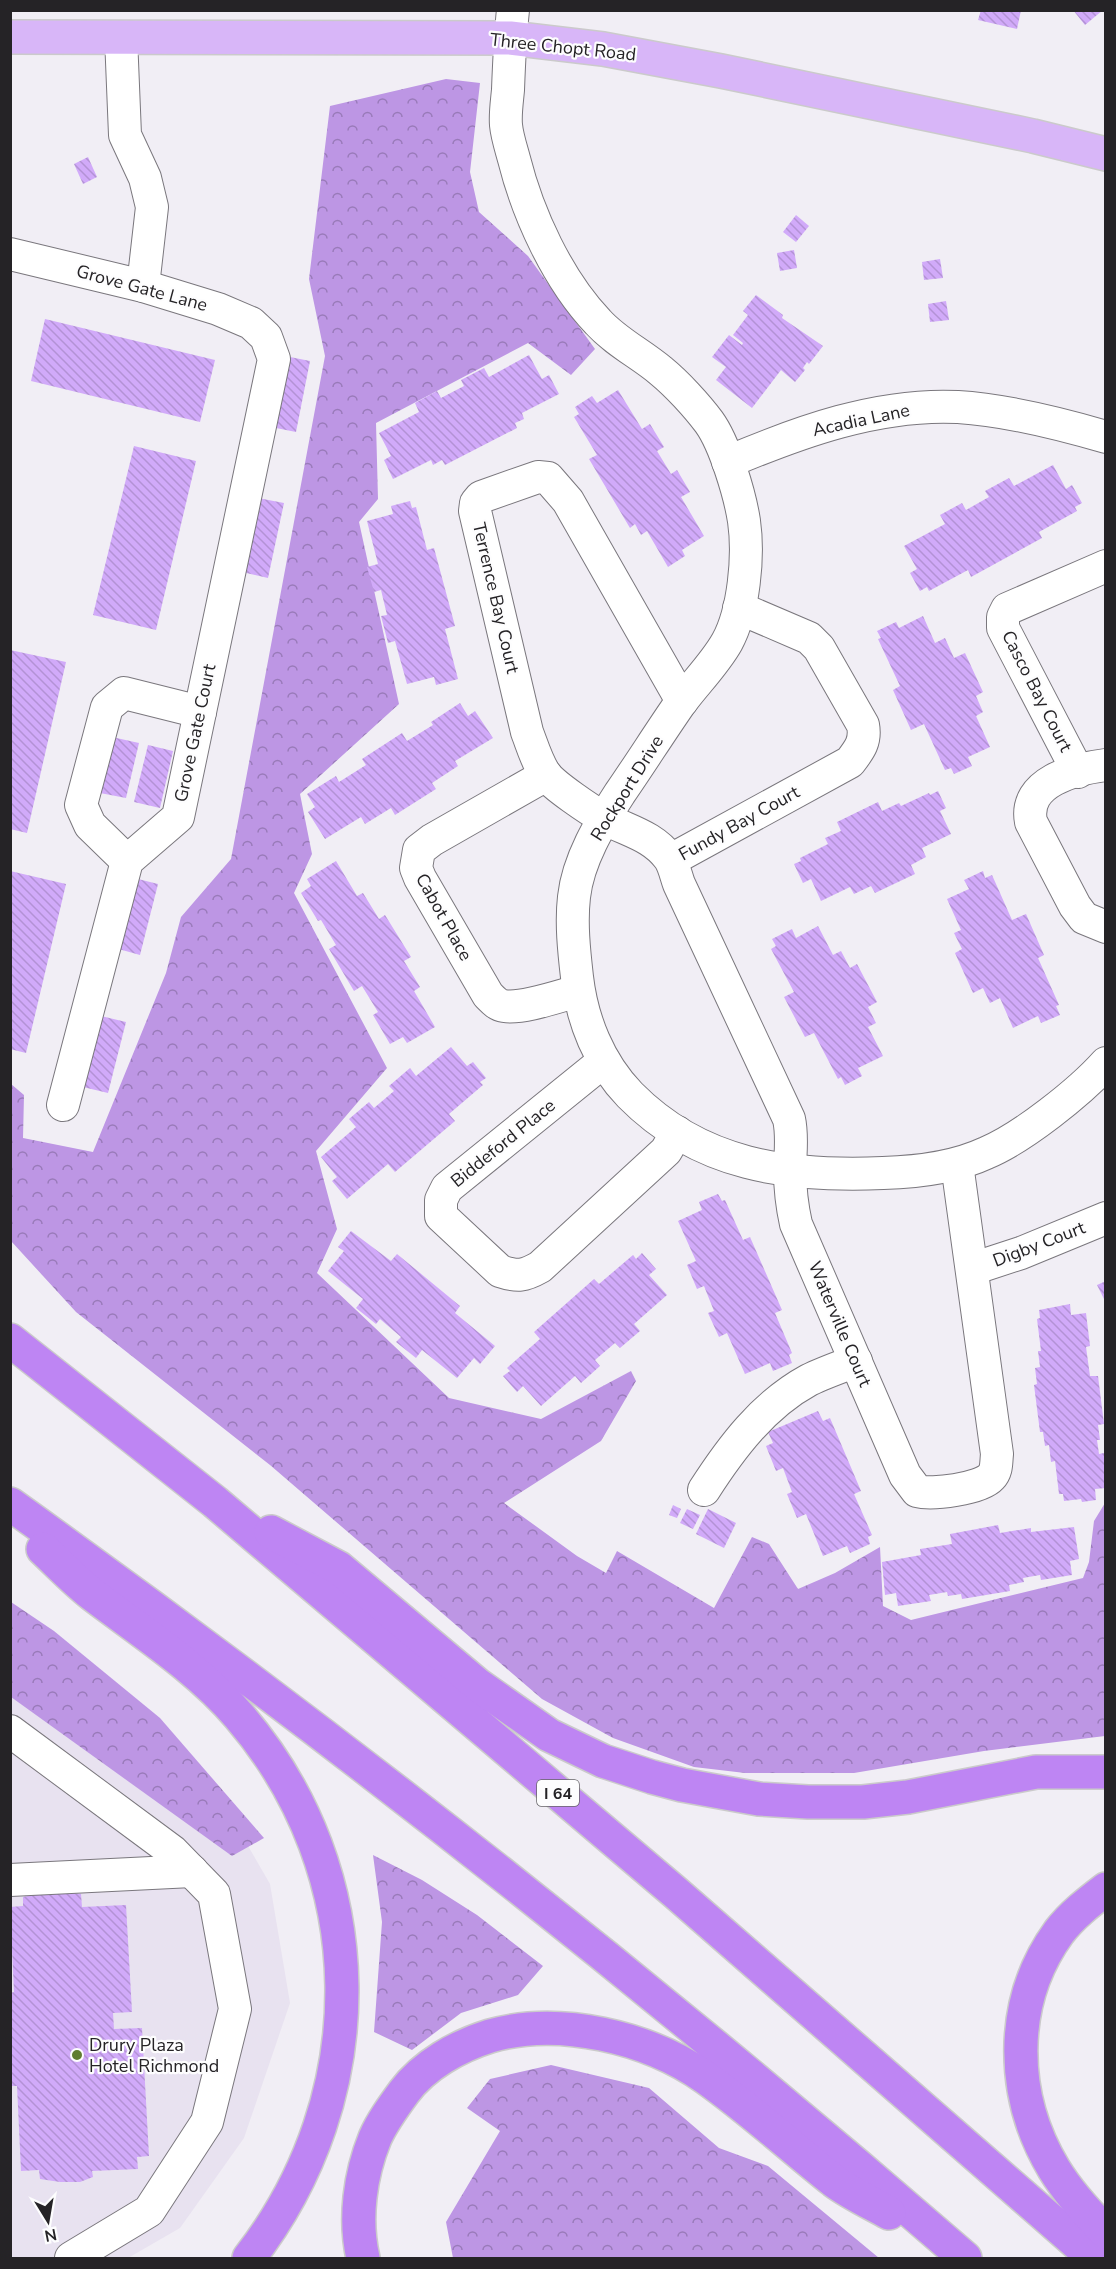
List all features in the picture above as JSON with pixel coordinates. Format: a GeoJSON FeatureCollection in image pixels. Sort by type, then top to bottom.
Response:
{"type":"FeatureCollection","features":[{"type":"Feature","properties":{"kind":"highway","name":"I 64"},"geometry":{"type":"LineString","coordinates":[[10,1340],[215,1502],[667,1885],[1094,2259]]}},
{"type":"Feature","properties":{"kind":"highway"},"geometry":{"type":"LineString","coordinates":[[215,1502],[339,1568],[478,1685],[539,1729],[585,1753],[629,1770],[682,1785],[759,1798],[808,1802],[863,1802],[908,1797],[1036,1772],[1106,1762]]}},
{"type":"Feature","properties":{"kind":"highway"},"geometry":{"type":"LineString","coordinates":[[10,1504],[152,1605],[434,1819],[681,2017],[964,2258]]}},
{"type":"Feature","properties":{"kind":"highway"},"geometry":{"type":"LineString","coordinates":[[10,1520],[91,1593],[197,1676],[231,1707],[274,1762],[300,1808],[315,1843],[332,1898],[342,1969],[341,2025],[332,2085],[315,2139],[288,2198],[249,2259]]}},
{"type":"Feature","properties":{"kind":"highway"},"geometry":{"type":"LineString","coordinates":[[1036,1772],[1106,1772]]}},
{"type":"Feature","properties":{"kind":"highway"},"geometry":{"type":"LineString","coordinates":[[1106,1889],[1079,1910],[1047,1950],[1028,1995],[1020,2043],[1024,2087],[1035,2131],[1067,2188],[1106,2232]]}},
{"type":"Feature","properties":{"kind":"highway"},"geometry":{"type":"LineString","coordinates":[[363,2259],[358,2218],[366,2164],[375,2137],[406,2089],[426,2070],[477,2040],[509,2031],[565,2027],[592,2031],[641,2046],[672,2059],[705,2077],[836,2182],[964,2258]]}},
{"type":"Feature","properties":{"kind":"main road","name":"Three Chopt Road"},"geometry":{"type":"LineString","coordinates":[[10,37],[121,37],[511,24],[603,49],[1033,136],[1106,154]]}},
{"type":"Feature","properties":{"kind":"street","name":"Rockport Drive"},"geometry":{"type":"LineString","coordinates":[[511,24],[506,127],[520,184],[538,231],[568,283],[598,322],[630,350],[662,371],[712,425],[739,491],[745,526],[746,566],[739,608],[729,640],[682,701],[604,818],[584,859],[574,896],[574,954],[579,991],[587,1027],[604,1061],[621,1085],[642,1107],[676,1132],[716,1153],[776,1170],[860,1174],[904,1172],[957,1164],[989,1153],[1023,1132],[1069,1098],[1106,1063]]}},
{"type":"Feature","properties":{"kind":"street"},"geometry":{"type":"LineString","coordinates":[[121,37],[125,135],[146,178],[152,207],[143,286]]}},
{"type":"Feature","properties":{"kind":"street","name":"Grove Gate Lane"},"geometry":{"type":"LineString","coordinates":[[10,254],[143,286],[218,309],[251,323],[266,337]]}},
{"type":"Feature","properties":{"kind":"street","name":"Grove Gate Court"},"geometry":{"type":"LineString","coordinates":[[127,861],[178,817],[274,359],[266,337]]}},
{"type":"Feature","properties":{"kind":"street","name":"Acadia Lane"},"geometry":{"type":"LineString","coordinates":[[728,462],[802,433],[832,424],[895,410],[922,408],[958,407],[1015,415],[1106,437]]}},
{"type":"Feature","properties":{"kind":"street","name":"Terrence Bay Court"},"geometry":{"type":"LineString","coordinates":[[604,818],[546,775],[527,732],[475,511],[476,503],[481,497],[538,477],[548,478],[568,501],[682,701]]}},
{"type":"Feature","properties":{"kind":"street","name":"Casco Bay Court"},"geometry":{"type":"LineString","coordinates":[[1092,768],[1003,628],[1003,617],[1007,609],[1106,566]]}},
{"type":"Feature","properties":{"kind":"street","name":"Fundy Bay Court"},"geometry":{"type":"LineString","coordinates":[[671,860],[850,762],[865,736],[863,725],[819,648],[809,638],[788,627],[739,608]]}},
{"type":"Feature","properties":{"kind":"street"},"geometry":{"type":"LineString","coordinates":[[63,1105],[127,861],[90,825],[81,806],[107,707],[124,693],[200,712]]}},
{"type":"Feature","properties":{"kind":"street"},"geometry":{"type":"LineString","coordinates":[[1092,768],[1056,778],[1040,788],[1030,802],[1028,810],[1031,822],[1075,906],[1084,918],[1106,927]]}},
{"type":"Feature","properties":{"kind":"street","name":"Cabot Place"},"geometry":{"type":"LineString","coordinates":[[546,775],[432,840],[419,850],[416,868],[488,996],[496,1003],[505,1006],[524,1004],[579,991]]}},
{"type":"Feature","properties":{"kind":"street","name":"Waterville Court"},"geometry":{"type":"LineString","coordinates":[[604,818],[640,833],[657,844],[671,860],[679,884],[789,1119],[792,1136],[791,1202],[796,1224],[905,1475],[917,1491],[928,1494],[990,1480],[996,1470],[997,1454],[957,1164]]}},
{"type":"Feature","properties":{"kind":"street","name":"Biddeford Place"},"geometry":{"type":"LineString","coordinates":[[604,1061],[447,1188],[441,1200],[441,1216],[500,1271],[512,1275],[526,1275],[540,1266],[666,1151],[676,1132]]}},
{"type":"Feature","properties":{"kind":"street","name":"Digby Court"},"geometry":{"type":"LineString","coordinates":[[972,1269],[1021,1253],[1106,1218]]}},
{"type":"Feature","properties":{"kind":"street"},"geometry":{"type":"LineString","coordinates":[[704,1490],[731,1448],[770,1407],[808,1381],[856,1361]]}},
{"type":"Feature","properties":{"kind":"street"},"geometry":{"type":"LineString","coordinates":[[10,1731],[172,1851],[214,1894],[235,2009],[207,2122],[149,2211],[71,2259]]}},
{"type":"Feature","properties":{"kind":"street"},"geometry":{"type":"LineString","coordinates":[[10,1880],[192,1871]]}},
{"type":"Feature","properties":{"kind":"shaded area"},"geometry":{"type":"Polygon","coordinates":[[[10,1682],[220,1797],[270,1884],[290,2003],[244,2138],[180,2228],[128,2258],[11,2258],[10,1682]]]}},
{"type":"Feature","properties":{"kind":"green space"},"geometry":{"type":"Polygon","coordinates":[[[446,79],[480,83],[470,172],[479,212],[528,256],[595,349],[571,375],[528,343],[376,423],[378,499],[359,522],[399,704],[300,794],[312,854],[294,893],[387,1068],[316,1151],[337,1229],[317,1273],[449,1398],[541,1419],[631,1371],[636,1381],[601,1441],[504,1503],[577,1556],[606,1573],[617,1551],[714,1608],[752,1537],[769,1544],[798,1589],[835,1573],[880,1547],[883,1606],[911,1620],[1083,1578],[1089,1562],[1094,1521],[1105,1503],[1105,1736],[984,1751],[854,1773],[745,1773],[694,1767],[613,1738],[542,1699],[270,1465],[76,1312],[11,1241],[11,1084],[24,1095],[23,1138],[93,1152],[166,973],[181,917],[231,859],[325,356],[309,279],[330,106],[446,79]]]}},
{"type":"Feature","properties":{"kind":"green space"},"geometry":{"type":"Polygon","coordinates":[[[11,1602],[54,1631],[160,1718],[264,1838],[232,1856],[11,1697],[11,1602]]]}},
{"type":"Feature","properties":{"kind":"green space"},"geometry":{"type":"Polygon","coordinates":[[[373,1855],[422,1880],[477,1915],[543,1966],[518,1995],[461,2013],[412,2050],[374,2032],[382,1922],[373,1855]]]}},
{"type":"Feature","properties":{"kind":"green space"},"geometry":{"type":"Polygon","coordinates":[[[551,2065],[649,2088],[719,2148],[768,2166],[879,2258],[453,2258],[446,2222],[500,2131],[467,2108],[490,2079],[551,2065]]]}},
{"type":"Feature","properties":{"kind":"building"},"geometry":{"type":"Polygon","coordinates":[[[981,10],[1021,10],[1017,29],[978,20],[981,10]]]}},
{"type":"Feature","properties":{"kind":"building"},"geometry":{"type":"Polygon","coordinates":[[[1073,10],[1103,10],[1085,25],[1073,10]]]}},
{"type":"Feature","properties":{"kind":"building"},"geometry":{"type":"Polygon","coordinates":[[[88,157],[97,177],[83,184],[74,164],[88,157]]]}},
{"type":"Feature","properties":{"kind":"building"},"geometry":{"type":"Polygon","coordinates":[[[796,215],[809,226],[796,242],[783,232],[796,215]]]}},
{"type":"Feature","properties":{"kind":"building"},"geometry":{"type":"Polygon","coordinates":[[[794,250],[797,268],[780,271],[777,253],[794,250]]]}},
{"type":"Feature","properties":{"kind":"building"},"geometry":{"type":"Polygon","coordinates":[[[940,259],[943,278],[924,280],[922,262],[940,259]]]}},
{"type":"Feature","properties":{"kind":"building"},"geometry":{"type":"Polygon","coordinates":[[[756,295],[783,315],[782,318],[823,346],[809,364],[807,362],[803,368],[805,370],[795,382],[781,370],[752,408],[716,380],[726,367],[712,357],[729,335],[742,345],[743,343],[733,335],[748,315],[743,311],[756,295]]]}},
{"type":"Feature","properties":{"kind":"building"},"geometry":{"type":"Polygon","coordinates":[[[946,301],[949,320],[930,322],[928,304],[946,301]]]}},
{"type":"Feature","properties":{"kind":"building"},"geometry":{"type":"Polygon","coordinates":[[[45,319],[215,360],[200,422],[31,381],[45,319]]]}},
{"type":"Feature","properties":{"kind":"building"},"geometry":{"type":"Polygon","coordinates":[[[529,355],[542,379],[549,375],[559,394],[522,413],[524,419],[515,423],[517,428],[445,465],[442,460],[433,465],[431,460],[393,479],[384,460],[391,456],[379,433],[419,412],[415,403],[437,391],[441,398],[464,386],[461,380],[484,368],[489,377],[529,355]]]}},
{"type":"Feature","properties":{"kind":"building"},"geometry":{"type":"Polygon","coordinates":[[[285,356],[310,361],[296,432],[271,427],[285,356]]]}},
{"type":"Feature","properties":{"kind":"building"},"geometry":{"type":"Polygon","coordinates":[[[618,390],[642,429],[650,424],[664,447],[657,451],[671,474],[677,470],[690,492],[681,497],[704,536],[682,550],[685,556],[668,567],[647,531],[641,535],[635,524],[630,528],[589,459],[597,455],[574,417],[579,414],[575,407],[592,396],[597,403],[618,390]]]}},
{"type":"Feature","properties":{"kind":"building"},"geometry":{"type":"Polygon","coordinates":[[[134,446],[196,461],[156,630],[93,615],[134,446]]]}},
{"type":"Feature","properties":{"kind":"building"},"geometry":{"type":"Polygon","coordinates":[[[1053,465],[1066,489],[1072,485],[1082,503],[1075,507],[1077,511],[1039,532],[1042,538],[971,577],[968,570],[929,591],[927,587],[920,591],[910,573],[917,569],[904,546],[945,524],[940,515],[962,503],[966,510],[989,497],[985,491],[1009,478],[1014,486],[1053,465]]]}},
{"type":"Feature","properties":{"kind":"building"},"geometry":{"type":"Polygon","coordinates":[[[258,498],[284,503],[268,578],[242,572],[258,498]]]}},
{"type":"Feature","properties":{"kind":"building"},"geometry":{"type":"Polygon","coordinates":[[[410,501],[412,508],[416,507],[427,550],[434,548],[455,626],[445,629],[458,679],[436,685],[434,677],[407,684],[395,641],[388,643],[381,616],[387,615],[381,590],[374,592],[367,567],[378,564],[367,521],[393,514],[391,506],[410,501]]]}},
{"type":"Feature","properties":{"kind":"building"},"geometry":{"type":"Polygon","coordinates":[[[923,616],[935,643],[945,638],[954,658],[965,653],[983,692],[976,696],[983,712],[976,716],[990,747],[968,757],[972,766],[954,774],[951,768],[945,770],[924,724],[911,730],[893,690],[900,686],[878,639],[881,638],[877,631],[896,622],[899,628],[923,616]]]}},
{"type":"Feature","properties":{"kind":"building"},"geometry":{"type":"Polygon","coordinates":[[[10,650],[66,662],[27,833],[10,829],[10,650]]]}},
{"type":"Feature","properties":{"kind":"building"},"geometry":{"type":"Polygon","coordinates":[[[460,703],[468,716],[475,711],[493,738],[455,761],[458,766],[432,783],[436,789],[395,815],[391,808],[365,824],[361,817],[325,839],[308,812],[315,807],[307,794],[336,776],[339,782],[366,765],[362,759],[402,733],[407,741],[433,725],[431,722],[460,703]]]}},
{"type":"Feature","properties":{"kind":"building"},"geometry":{"type":"Polygon","coordinates":[[[112,737],[139,743],[126,798],[100,793],[112,737]]]}},
{"type":"Feature","properties":{"kind":"building"},"geometry":{"type":"Polygon","coordinates":[[[148,745],[173,751],[160,808],[134,802],[148,745]]]}},
{"type":"Feature","properties":{"kind":"building"},"geometry":{"type":"Polygon","coordinates":[[[938,791],[946,808],[940,811],[951,834],[922,848],[926,857],[911,865],[915,874],[875,893],[871,886],[854,894],[850,887],[821,901],[811,879],[803,883],[794,864],[801,861],[800,858],[828,844],[825,838],[841,831],[837,822],[878,802],[882,811],[899,803],[901,806],[938,791]]]}},
{"type":"Feature","properties":{"kind":"building"},"geometry":{"type":"Polygon","coordinates":[[[336,861],[357,896],[363,893],[379,919],[385,915],[411,957],[404,961],[420,987],[414,991],[435,1027],[407,1043],[403,1037],[390,1044],[373,1015],[378,1012],[362,986],[354,991],[329,949],[336,945],[301,893],[311,886],[307,879],[336,861]]]}},
{"type":"Feature","properties":{"kind":"building"},"geometry":{"type":"Polygon","coordinates":[[[10,871],[66,884],[26,1053],[10,1049],[10,871]]]}},
{"type":"Feature","properties":{"kind":"building"},"geometry":{"type":"Polygon","coordinates":[[[983,871],[985,878],[992,875],[1012,920],[1026,914],[1044,955],[1038,958],[1059,1005],[1056,1006],[1060,1015],[1041,1023],[1038,1016],[1013,1028],[1000,998],[990,1003],[983,988],[973,993],[955,953],[962,949],[954,933],[961,930],[947,899],[969,889],[964,880],[983,871]]]}},
{"type":"Feature","properties":{"kind":"building"},"geometry":{"type":"Polygon","coordinates":[[[134,878],[158,884],[140,955],[115,948],[134,878]]]}},
{"type":"Feature","properties":{"kind":"building"},"geometry":{"type":"Polygon","coordinates":[[[818,926],[833,955],[841,951],[850,968],[857,964],[877,1002],[868,1007],[876,1023],[868,1027],[883,1056],[858,1068],[862,1076],[845,1085],[841,1077],[838,1079],[814,1033],[805,1037],[784,997],[794,992],[771,949],[776,946],[772,939],[792,929],[796,938],[818,926]]]}},
{"type":"Feature","properties":{"kind":"building"},"geometry":{"type":"Polygon","coordinates":[[[101,1016],[126,1022],[108,1093],[83,1087],[101,1016]]]}},
{"type":"Feature","properties":{"kind":"building"},"geometry":{"type":"Polygon","coordinates":[[[451,1047],[467,1066],[473,1062],[486,1078],[480,1082],[483,1085],[449,1114],[455,1121],[395,1172],[388,1164],[347,1199],[332,1181],[337,1177],[321,1157],[356,1127],[349,1119],[369,1102],[374,1108],[394,1091],[389,1086],[410,1068],[416,1076],[451,1047]]]}},
{"type":"Feature","properties":{"kind":"building"},"geometry":{"type":"Polygon","coordinates":[[[718,1194],[722,1201],[725,1200],[743,1240],[750,1237],[782,1310],[775,1313],[792,1353],[789,1355],[792,1363],[773,1371],[770,1363],[745,1374],[727,1333],[719,1337],[708,1313],[714,1311],[704,1286],[697,1289],[687,1265],[696,1261],[678,1221],[702,1210],[699,1202],[718,1194]]]}},
{"type":"Feature","properties":{"kind":"building"},"geometry":{"type":"Polygon","coordinates":[[[351,1231],[391,1261],[397,1254],[460,1306],[455,1313],[495,1346],[480,1364],[474,1358],[457,1378],[422,1350],[416,1358],[396,1342],[401,1337],[380,1319],[376,1324],[356,1308],[363,1299],[328,1271],[344,1251],[338,1247],[351,1231]]]}},
{"type":"Feature","properties":{"kind":"building"},"geometry":{"type":"Polygon","coordinates":[[[642,1253],[656,1269],[649,1275],[667,1295],[634,1324],[640,1331],[620,1348],[615,1343],[595,1360],[600,1366],[581,1383],[575,1376],[541,1406],[523,1386],[517,1392],[503,1376],[510,1371],[507,1368],[540,1339],[534,1332],[594,1279],[599,1284],[633,1255],[636,1259],[642,1253]]]}},
{"type":"Feature","properties":{"kind":"building"},"geometry":{"type":"Polygon","coordinates":[[[1106,1281],[1106,1303],[1097,1285],[1106,1281]]]}},
{"type":"Feature","properties":{"kind":"building"},"geometry":{"type":"Polygon","coordinates":[[[1070,1304],[1071,1315],[1086,1313],[1090,1346],[1086,1347],[1090,1376],[1098,1376],[1104,1424],[1098,1425],[1100,1440],[1097,1440],[1099,1454],[1104,1453],[1106,1488],[1095,1489],[1096,1500],[1082,1502],[1081,1499],[1064,1501],[1063,1494],[1059,1494],[1055,1461],[1051,1462],[1049,1445],[1045,1446],[1043,1432],[1040,1432],[1034,1385],[1037,1384],[1035,1368],[1040,1367],[1038,1351],[1041,1351],[1037,1319],[1040,1318],[1039,1310],[1070,1304]]]}},
{"type":"Feature","properties":{"kind":"building"},"geometry":{"type":"Polygon","coordinates":[[[818,1411],[823,1421],[830,1418],[861,1491],[854,1494],[872,1535],[868,1537],[870,1544],[850,1553],[847,1546],[823,1556],[806,1514],[797,1518],[787,1494],[792,1492],[783,1468],[776,1471],[766,1446],[773,1443],[768,1432],[818,1411]]]}},
{"type":"Feature","properties":{"kind":"building"},"geometry":{"type":"Polygon","coordinates":[[[673,1505],[681,1509],[677,1518],[669,1515],[673,1505]]]}},
{"type":"Feature","properties":{"kind":"building"},"geometry":{"type":"Polygon","coordinates":[[[687,1509],[700,1515],[693,1529],[680,1523],[687,1509]]]}},
{"type":"Feature","properties":{"kind":"building"},"geometry":{"type":"Polygon","coordinates":[[[708,1509],[736,1523],[724,1548],[696,1534],[708,1509]]]}},
{"type":"Feature","properties":{"kind":"building"},"geometry":{"type":"Polygon","coordinates":[[[998,1525],[1000,1533],[1031,1528],[1031,1532],[1074,1527],[1079,1559],[1070,1561],[1072,1575],[1041,1580],[1040,1575],[1023,1578],[1024,1582],[1009,1585],[1010,1591],[962,1599],[961,1594],[948,1596],[947,1592],[929,1595],[931,1601],[898,1606],[896,1593],[885,1595],[882,1562],[921,1555],[920,1549],[952,1544],[950,1534],[998,1525]]]}},
{"type":"Feature","properties":{"kind":"building","name":"Drury Plaza Hotel Richmond"},"geometry":{"type":"Polygon","coordinates":[[[59,1892],[81,1894],[82,1907],[126,1905],[132,2012],[113,2013],[114,2029],[142,2028],[149,2156],[137,2157],[138,2169],[92,2171],[93,2177],[80,2182],[40,2179],[39,2170],[21,2171],[17,2086],[12,2086],[10,2081],[10,1993],[14,1992],[10,1907],[23,1906],[23,1897],[59,1892]]]}},
{"type":"Feature","properties":{"kind":"place","name":"Drury Plaza Hotel Richmond"},"geometry":{"type":"Point","coordinates":[77,2055]}}]}
